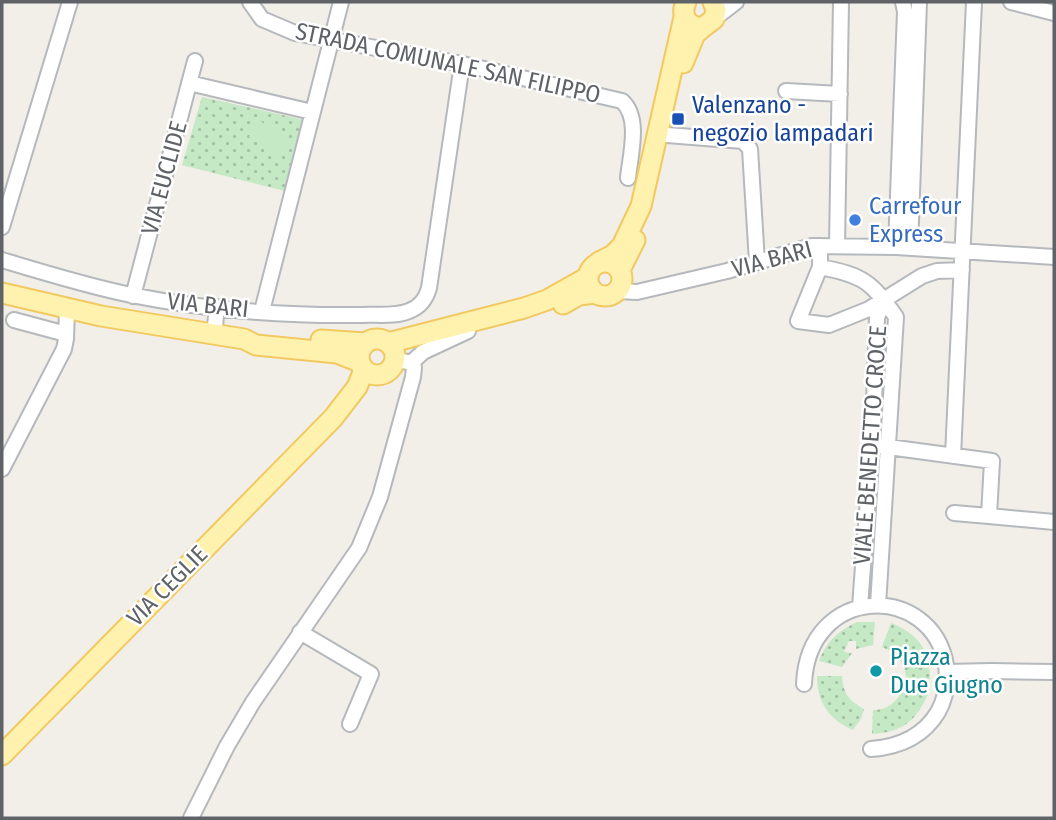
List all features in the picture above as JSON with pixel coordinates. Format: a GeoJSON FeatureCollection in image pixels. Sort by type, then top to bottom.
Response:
{"type":"FeatureCollection","features":[{"type":"Feature","properties":{"kind":"main road"},"geometry":{"type":"LineString","coordinates":[[685,10],[691,26],[710,16]]}},
{"type":"Feature","properties":{"kind":"main road"},"geometry":{"type":"LineString","coordinates":[[594,277],[607,296],[620,279],[649,203],[685,10]]}},
{"type":"Feature","properties":{"kind":"main road"},"geometry":{"type":"LineString","coordinates":[[385,361],[419,343],[519,319],[561,305],[579,295],[628,235],[662,136],[685,55],[695,34],[710,16]]}},
{"type":"Feature","properties":{"kind":"main road"},"geometry":{"type":"LineString","coordinates":[[385,361],[547,300],[594,277],[611,262],[620,279]]}},
{"type":"Feature","properties":{"kind":"main road","name":"VIA BARI"},"geometry":{"type":"LineString","coordinates":[[2,293],[67,309],[244,339],[256,345],[385,361]]}},
{"type":"Feature","properties":{"kind":"main road","name":"VIA BARI"},"geometry":{"type":"LineString","coordinates":[[244,339],[258,333],[365,343],[359,352],[385,361]]}},
{"type":"Feature","properties":{"kind":"main road","name":"VIA CEGLIE"},"geometry":{"type":"LineString","coordinates":[[2,755],[385,361]]}},
{"type":"Feature","properties":{"kind":"street"},"geometry":{"type":"LineString","coordinates":[[2,227],[70,2]]}},
{"type":"Feature","properties":{"kind":"street","name":"STRADA COMUNALE SAN FILIPPO"},"geometry":{"type":"LineString","coordinates":[[250,2],[264,21],[295,33],[462,64],[622,101],[628,107],[633,132],[628,178]]}},
{"type":"Feature","properties":{"kind":"street"},"geometry":{"type":"LineString","coordinates":[[262,311],[341,2]]}},
{"type":"Feature","properties":{"kind":"street"},"geometry":{"type":"LineString","coordinates":[[710,16],[736,2]]}},
{"type":"Feature","properties":{"kind":"street"},"geometry":{"type":"LineString","coordinates":[[837,246],[841,2]]}},
{"type":"Feature","properties":{"kind":"street"},"geometry":{"type":"LineString","coordinates":[[903,2],[903,248]]}},
{"type":"Feature","properties":{"kind":"street"},"geometry":{"type":"LineString","coordinates":[[903,248],[919,2]]}},
{"type":"Feature","properties":{"kind":"street"},"geometry":{"type":"LineString","coordinates":[[953,456],[974,2]]}},
{"type":"Feature","properties":{"kind":"street"},"geometry":{"type":"LineString","coordinates":[[1012,2],[1040,5],[1054,13]]}},
{"type":"Feature","properties":{"kind":"street","name":"VIA EUCLIDE"},"geometry":{"type":"LineString","coordinates":[[133,296],[195,61]]}},
{"type":"Feature","properties":{"kind":"street","name":"VIA BARI"},"geometry":{"type":"LineString","coordinates":[[2,260],[133,296],[199,305],[325,315],[397,314],[417,307],[427,296],[429,288],[462,64]]}},
{"type":"Feature","properties":{"kind":"street"},"geometry":{"type":"LineString","coordinates":[[190,83],[312,112]]}},
{"type":"Feature","properties":{"kind":"street"},"geometry":{"type":"LineString","coordinates":[[786,92],[839,94]]}},
{"type":"Feature","properties":{"kind":"street"},"geometry":{"type":"LineString","coordinates":[[633,132],[743,141],[750,149],[757,262]]}},
{"type":"Feature","properties":{"kind":"street","name":"VIA BARI"},"geometry":{"type":"LineString","coordinates":[[620,279],[636,292],[812,246],[903,248],[1054,257]]}},
{"type":"Feature","properties":{"kind":"street"},"geometry":{"type":"LineString","coordinates":[[820,246],[820,267],[798,321],[829,325],[869,309],[922,276],[937,271],[962,271]]}},
{"type":"Feature","properties":{"kind":"street"},"geometry":{"type":"LineString","coordinates":[[820,267],[850,272],[874,286],[885,300]]}},
{"type":"Feature","properties":{"kind":"street","name":"VIALE BENEDETTO CROCE"},"geometry":{"type":"LineString","coordinates":[[860,607],[872,445],[877,317],[885,300]]}},
{"type":"Feature","properties":{"kind":"street","name":"VIALE BENEDETTO CROCE"},"geometry":{"type":"LineString","coordinates":[[878,605],[896,317],[885,300]]}},
{"type":"Feature","properties":{"kind":"street"},"geometry":{"type":"LineString","coordinates":[[199,305],[205,333]]}},
{"type":"Feature","properties":{"kind":"street"},"geometry":{"type":"LineString","coordinates":[[205,333],[217,307]]}},
{"type":"Feature","properties":{"kind":"street"},"geometry":{"type":"LineString","coordinates":[[2,469],[64,349],[67,309]]}},
{"type":"Feature","properties":{"kind":"street"},"geometry":{"type":"LineString","coordinates":[[14,320],[66,334]]}},
{"type":"Feature","properties":{"kind":"street"},"geometry":{"type":"LineString","coordinates":[[191,818],[227,746],[253,702],[346,569],[369,526],[380,498],[414,367],[385,361]]}},
{"type":"Feature","properties":{"kind":"street"},"geometry":{"type":"LineString","coordinates":[[872,445],[992,461],[989,516]]}},
{"type":"Feature","properties":{"kind":"street"},"geometry":{"type":"LineString","coordinates":[[954,513],[1054,522]]}},
{"type":"Feature","properties":{"kind":"street"},"geometry":{"type":"LineString","coordinates":[[804,684],[805,665],[811,646],[820,632],[842,614],[860,607],[878,605],[899,609],[923,624],[940,646],[947,673],[941,705],[927,727],[915,737],[900,745],[871,749]]}},
{"type":"Feature","properties":{"kind":"street"},"geometry":{"type":"LineString","coordinates":[[300,632],[371,674],[350,724]]}},
{"type":"Feature","properties":{"kind":"street"},"geometry":{"type":"LineString","coordinates":[[947,673],[1054,673]]}},
{"type":"Feature","properties":{"kind":"green space"},"geometry":{"type":"Polygon","coordinates":[[[202,97],[305,120],[285,191],[182,165],[202,97]]]}},
{"type":"Feature","properties":{"kind":"green space"},"geometry":{"type":"Polygon","coordinates":[[[258,120],[292,140],[283,156],[249,137],[258,120]]]}},
{"type":"Feature","properties":{"kind":"green space"},"geometry":{"type":"Polygon","coordinates":[[[857,622],[875,622],[873,645],[856,649],[856,641],[849,641],[844,652],[852,653],[842,667],[819,661],[834,637],[857,622]]]}},
{"type":"Feature","properties":{"kind":"green space"},"geometry":{"type":"Polygon","coordinates":[[[891,623],[908,632],[921,644],[928,659],[930,679],[906,678],[899,659],[882,647],[891,623]]]}},
{"type":"Feature","properties":{"kind":"green space"},"geometry":{"type":"Polygon","coordinates":[[[817,676],[842,676],[848,696],[864,709],[853,730],[837,721],[826,709],[819,694],[817,676]]]}},
{"type":"Feature","properties":{"kind":"green space"},"geometry":{"type":"Polygon","coordinates":[[[905,686],[928,694],[919,711],[900,728],[872,734],[873,710],[893,703],[905,686]]]}},
{"type":"Feature","properties":{"kind":"place","name":"Valenzano - negozio lampadari"},"geometry":{"type":"Point","coordinates":[678,119]}},
{"type":"Feature","properties":{"kind":"place","name":"Carrefour Express"},"geometry":{"type":"Point","coordinates":[855,220]}},
{"type":"Feature","properties":{"kind":"place","name":"Piazza Due Giugno"},"geometry":{"type":"Point","coordinates":[876,671]}}]}
